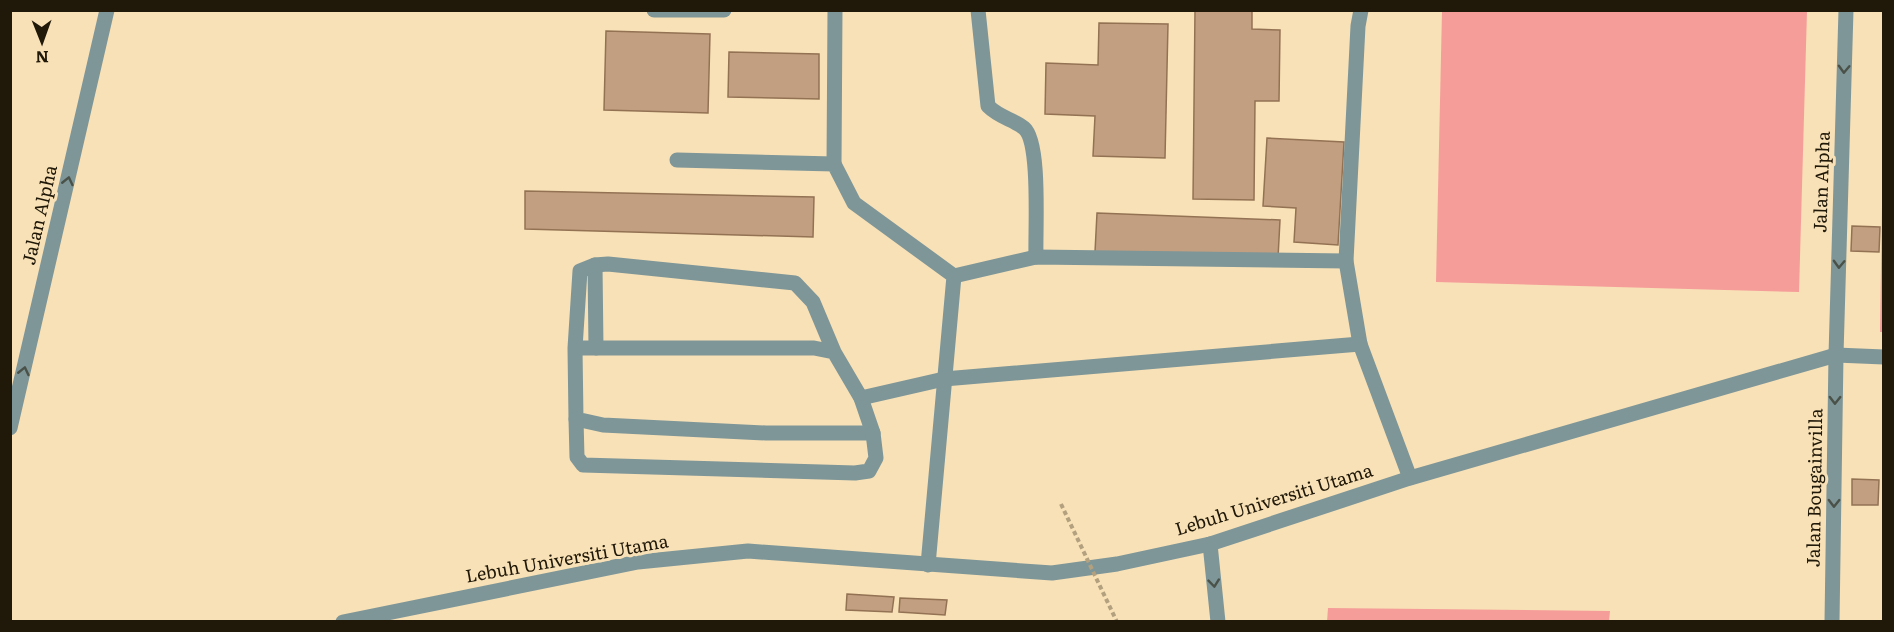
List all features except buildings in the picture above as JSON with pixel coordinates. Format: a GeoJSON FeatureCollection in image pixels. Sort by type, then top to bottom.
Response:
{"type":"FeatureCollection","features":[{"type":"Feature","properties":{"kind":"street","name":"Jalan Alpha"},"geometry":{"type":"LineString","coordinates":[[10,428],[107,10]]}},
{"type":"Feature","properties":{"kind":"street"},"geometry":{"type":"LineString","coordinates":[[654,10],[724,10]]}},
{"type":"Feature","properties":{"kind":"street"},"geometry":{"type":"LineString","coordinates":[[835,10],[834,164],[854,203],[954,276],[1036,257],[1346,261]]}},
{"type":"Feature","properties":{"kind":"street"},"geometry":{"type":"LineString","coordinates":[[978,10],[988,106],[998,116],[1024,128],[1035,146],[1036,257]]}},
{"type":"Feature","properties":{"kind":"street"},"geometry":{"type":"LineString","coordinates":[[1361,10],[1358,26],[1346,261],[1360,344],[1410,478]]}},
{"type":"Feature","properties":{"kind":"street","name":"Jalan Alpha"},"geometry":{"type":"LineString","coordinates":[[1836,355],[1846,10]]}},
{"type":"Feature","properties":{"kind":"street"},"geometry":{"type":"LineString","coordinates":[[677,160],[834,164]]}},
{"type":"Feature","properties":{"kind":"street"},"geometry":{"type":"LineString","coordinates":[[596,265],[596,348]]}},
{"type":"Feature","properties":{"kind":"street"},"geometry":{"type":"LineString","coordinates":[[596,265],[795,283],[813,302],[834,352],[861,398],[873,433],[876,458],[869,471],[855,473],[583,465],[577,457],[576,419],[575,348],[580,271],[596,265]]}},
{"type":"Feature","properties":{"kind":"street"},"geometry":{"type":"LineString","coordinates":[[928,565],[954,276]]}},
{"type":"Feature","properties":{"kind":"street"},"geometry":{"type":"LineString","coordinates":[[861,398],[944,379],[1360,344]]}},
{"type":"Feature","properties":{"kind":"street"},"geometry":{"type":"LineString","coordinates":[[575,348],[814,348],[834,352]]}},
{"type":"Feature","properties":{"kind":"street","name":"Lebuh Universiti Utama"},"geometry":{"type":"LineString","coordinates":[[343,621],[638,562],[737,552],[1052,573],[1117,564],[1210,544],[1410,478],[1836,355],[1884,357]]}},
{"type":"Feature","properties":{"kind":"street","name":"Jalan Bougainvilla"},"geometry":{"type":"LineString","coordinates":[[1833,621],[1836,355]]}},
{"type":"Feature","properties":{"kind":"street"},"geometry":{"type":"LineString","coordinates":[[576,419],[603,425],[731,431],[873,433]]}},
{"type":"Feature","properties":{"kind":"street"},"geometry":{"type":"LineString","coordinates":[[1210,544],[1218,621]]}},
{"type":"Feature","properties":{"kind":"path"},"geometry":{"type":"LineString","coordinates":[[1061,504],[1117,621]]}},
{"type":"Feature","properties":{"kind":"shaded area"},"geometry":{"type":"Polygon","coordinates":[[[1442,11],[1807,11],[1799,292],[1436,282],[1442,11]]]}},
{"type":"Feature","properties":{"kind":"shaded area"},"geometry":{"type":"Polygon","coordinates":[[[1883,143],[1884,332],[1880,332],[1883,143]]]}},
{"type":"Feature","properties":{"kind":"shaded area"},"geometry":{"type":"Polygon","coordinates":[[[1328,608],[1610,611],[1609,621],[1327,622],[1328,608]]]}}]}
